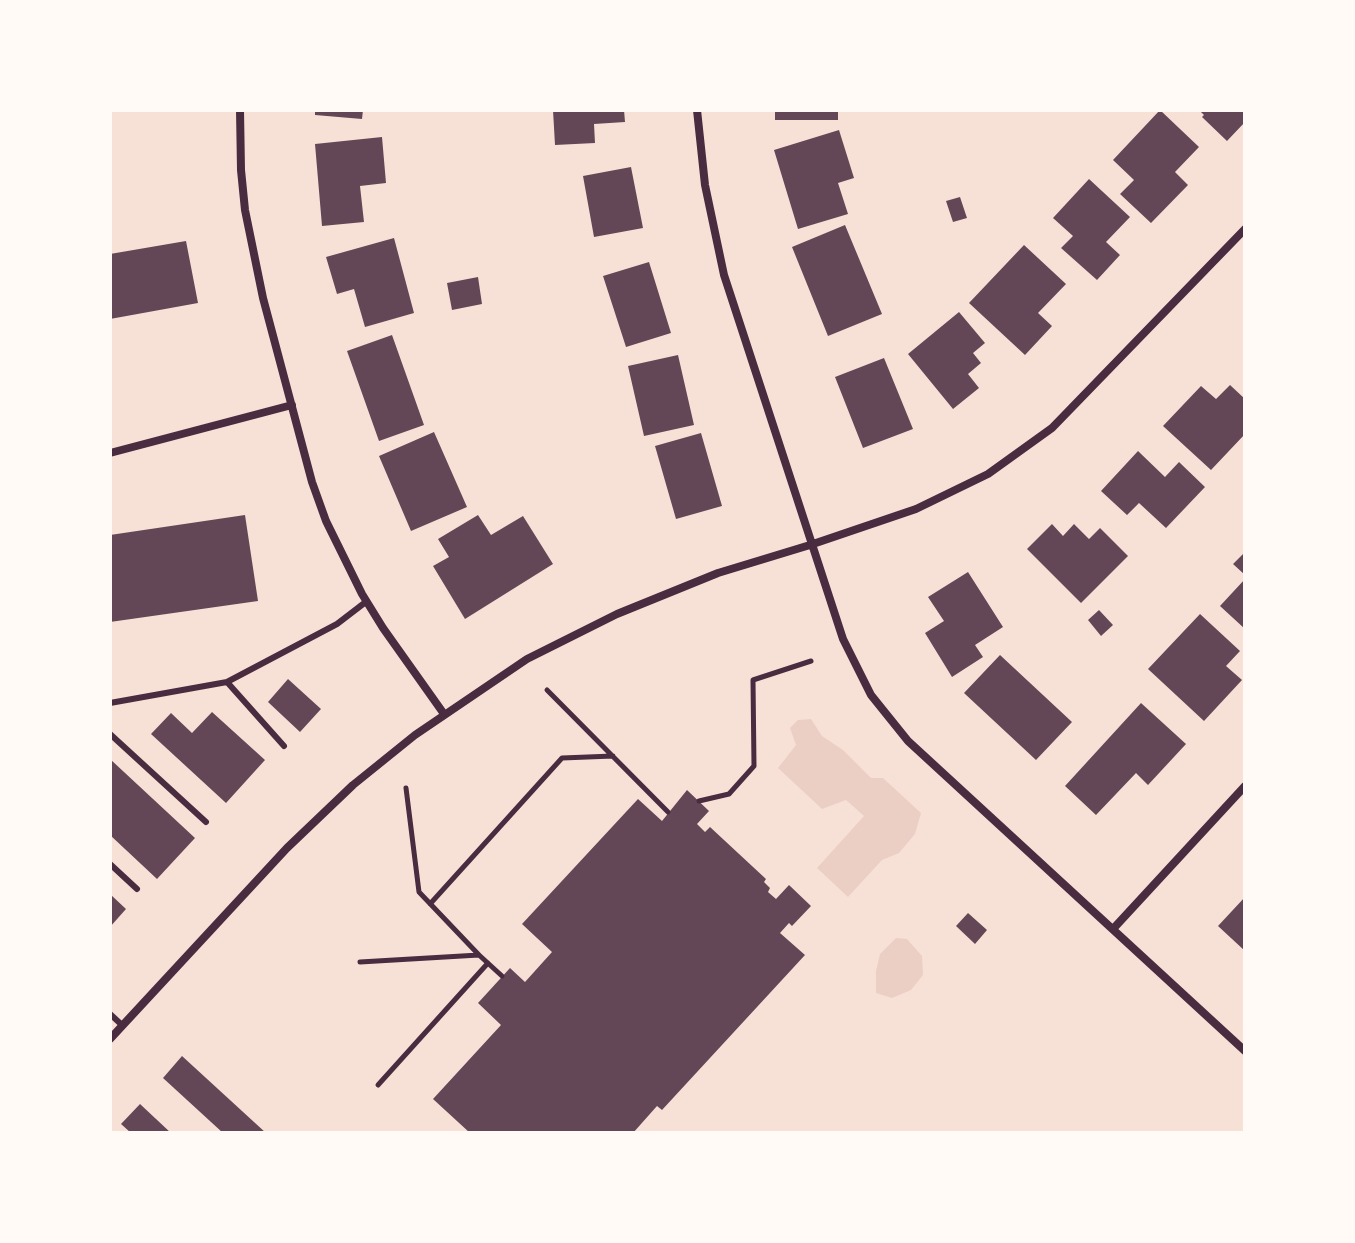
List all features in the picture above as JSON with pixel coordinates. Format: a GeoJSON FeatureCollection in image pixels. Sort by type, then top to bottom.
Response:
{"type":"FeatureCollection","features":[{"type":"Feature","properties":{"kind":"street"},"geometry":{"type":"LineString","coordinates":[[240,110],[245,210],[263,298],[312,482],[326,521],[367,601],[444,714]]}},
{"type":"Feature","properties":{"kind":"street"},"geometry":{"type":"LineString","coordinates":[[697,110],[705,185],[724,275],[810,545],[847,649],[871,695],[908,741],[1245,1051]]}},
{"type":"Feature","properties":{"kind":"street"},"geometry":{"type":"LineString","coordinates":[[110,1039],[306,829],[379,764],[444,714],[527,659],[617,614],[718,573],[810,545],[940,499],[988,474],[1023,452],[1078,404],[1245,229]]}},
{"type":"Feature","properties":{"kind":"street"},"geometry":{"type":"LineString","coordinates":[[110,453],[292,405]]}},
{"type":"Feature","properties":{"kind":"street"},"geometry":{"type":"LineString","coordinates":[[1113,929],[1245,786]]}},
{"type":"Feature","properties":{"kind":"lane"},"geometry":{"type":"LineString","coordinates":[[110,703],[227,682],[337,624],[367,601]]}},
{"type":"Feature","properties":{"kind":"lane"},"geometry":{"type":"LineString","coordinates":[[227,682],[284,746]]}},
{"type":"Feature","properties":{"kind":"lane"},"geometry":{"type":"LineString","coordinates":[[110,734],[206,822]]}},
{"type":"Feature","properties":{"kind":"lane"},"geometry":{"type":"LineString","coordinates":[[110,864],[137,889]]}},
{"type":"Feature","properties":{"kind":"lane"},"geometry":{"type":"LineString","coordinates":[[110,1014],[122,1025]]}},
{"type":"Feature","properties":{"kind":"path"},"geometry":{"type":"LineString","coordinates":[[699,801],[729,794],[754,766],[753,680],[811,661]]}},
{"type":"Feature","properties":{"kind":"path"},"geometry":{"type":"LineString","coordinates":[[547,690],[668,812]]}},
{"type":"Feature","properties":{"kind":"path"},"geometry":{"type":"LineString","coordinates":[[430,904],[562,758],[613,756]]}},
{"type":"Feature","properties":{"kind":"path"},"geometry":{"type":"LineString","coordinates":[[406,788],[419,892],[502,976]]}},
{"type":"Feature","properties":{"kind":"path"},"geometry":{"type":"LineString","coordinates":[[360,962],[479,955]]}},
{"type":"Feature","properties":{"kind":"path"},"geometry":{"type":"LineString","coordinates":[[378,1085],[488,963]]}},
{"type":"Feature","properties":{"kind":"shaded area"},"geometry":{"type":"Polygon","coordinates":[[[811,719],[822,736],[843,750],[871,778],[883,778],[921,813],[915,834],[899,853],[882,860],[848,897],[817,868],[864,816],[846,800],[822,809],[778,768],[796,745],[790,728],[798,720],[811,719]]]}},
{"type":"Feature","properties":{"kind":"shaded area"},"geometry":{"type":"Polygon","coordinates":[[[896,938],[907,939],[922,956],[923,975],[911,990],[892,998],[876,993],[876,971],[880,954],[896,938]]]}},
{"type":"Feature","properties":{"kind":"building"},"geometry":{"type":"Polygon","coordinates":[[[315,110],[363,110],[362,119],[315,115],[315,110]]]}},
{"type":"Feature","properties":{"kind":"building"},"geometry":{"type":"Polygon","coordinates":[[[553,110],[624,110],[625,122],[594,124],[595,143],[555,145],[553,110]]]}},
{"type":"Feature","properties":{"kind":"building"},"geometry":{"type":"Polygon","coordinates":[[[775,110],[838,110],[838,120],[775,120],[775,110]]]}},
{"type":"Feature","properties":{"kind":"building"},"geometry":{"type":"Polygon","coordinates":[[[1160,110],[1199,147],[1175,172],[1188,185],[1151,223],[1120,194],[1134,180],[1113,160],[1160,110]]]}},
{"type":"Feature","properties":{"kind":"building"},"geometry":{"type":"Polygon","coordinates":[[[1199,110],[1245,110],[1245,122],[1227,141],[1202,117],[1204,115],[1199,110]]]}},
{"type":"Feature","properties":{"kind":"building"},"geometry":{"type":"Polygon","coordinates":[[[839,130],[854,178],[838,183],[848,214],[798,229],[774,150],[839,130]]]}},
{"type":"Feature","properties":{"kind":"building"},"geometry":{"type":"Polygon","coordinates":[[[382,137],[386,183],[360,186],[364,222],[322,226],[315,144],[382,137]]]}},
{"type":"Feature","properties":{"kind":"building"},"geometry":{"type":"Polygon","coordinates":[[[631,167],[643,228],[594,237],[583,176],[631,167]]]}},
{"type":"Feature","properties":{"kind":"building"},"geometry":{"type":"Polygon","coordinates":[[[1089,179],[1130,217],[1106,242],[1120,255],[1097,280],[1061,248],[1073,236],[1053,218],[1089,179]]]}},
{"type":"Feature","properties":{"kind":"building"},"geometry":{"type":"Polygon","coordinates":[[[960,197],[967,218],[953,222],[946,201],[960,197]]]}},
{"type":"Feature","properties":{"kind":"building"},"geometry":{"type":"Polygon","coordinates":[[[845,225],[882,314],[828,336],[792,247],[845,225]]]}},
{"type":"Feature","properties":{"kind":"building"},"geometry":{"type":"Polygon","coordinates":[[[394,238],[414,313],[365,327],[354,289],[337,294],[326,257],[394,238]]]}},
{"type":"Feature","properties":{"kind":"building"},"geometry":{"type":"Polygon","coordinates":[[[186,241],[198,303],[110,319],[110,254],[186,241]]]}},
{"type":"Feature","properties":{"kind":"building"},"geometry":{"type":"Polygon","coordinates":[[[1024,245],[1066,284],[1038,313],[1052,326],[1025,355],[969,303],[1024,245]]]}},
{"type":"Feature","properties":{"kind":"building"},"geometry":{"type":"Polygon","coordinates":[[[649,262],[671,333],[626,347],[603,276],[649,262]]]}},
{"type":"Feature","properties":{"kind":"building"},"geometry":{"type":"Polygon","coordinates":[[[478,277],[482,304],[452,310],[447,283],[478,277]]]}},
{"type":"Feature","properties":{"kind":"building"},"geometry":{"type":"Polygon","coordinates":[[[959,312],[985,343],[973,353],[981,363],[968,374],[979,388],[953,409],[908,354],[959,312]]]}},
{"type":"Feature","properties":{"kind":"building"},"geometry":{"type":"Polygon","coordinates":[[[392,335],[424,425],[379,441],[347,351],[392,335]]]}},
{"type":"Feature","properties":{"kind":"building"},"geometry":{"type":"Polygon","coordinates":[[[678,355],[694,425],[644,436],[628,366],[678,355]]]}},
{"type":"Feature","properties":{"kind":"building"},"geometry":{"type":"Polygon","coordinates":[[[884,358],[913,429],[863,448],[835,377],[884,358]]]}},
{"type":"Feature","properties":{"kind":"building"},"geometry":{"type":"Polygon","coordinates":[[[1230,385],[1245,399],[1245,434],[1211,470],[1163,426],[1201,386],[1216,399],[1230,385]]]}},
{"type":"Feature","properties":{"kind":"building"},"geometry":{"type":"Polygon","coordinates":[[[434,432],[467,507],[411,531],[379,456],[434,432]]]}},
{"type":"Feature","properties":{"kind":"building"},"geometry":{"type":"Polygon","coordinates":[[[701,433],[722,506],[676,519],[655,446],[701,433]]]}},
{"type":"Feature","properties":{"kind":"building"},"geometry":{"type":"Polygon","coordinates":[[[1138,451],[1165,477],[1179,462],[1205,487],[1166,528],[1139,503],[1127,515],[1101,491],[1138,451]]]}},
{"type":"Feature","properties":{"kind":"building"},"geometry":{"type":"Polygon","coordinates":[[[245,515],[258,601],[110,622],[110,535],[245,515]]]}},
{"type":"Feature","properties":{"kind":"building"},"geometry":{"type":"Polygon","coordinates":[[[478,515],[491,535],[523,516],[553,564],[465,619],[433,566],[449,557],[438,539],[478,515]]]}},
{"type":"Feature","properties":{"kind":"building"},"geometry":{"type":"Polygon","coordinates":[[[1052,524],[1063,536],[1074,524],[1089,539],[1100,528],[1128,556],[1081,603],[1027,549],[1052,524]]]}},
{"type":"Feature","properties":{"kind":"building"},"geometry":{"type":"Polygon","coordinates":[[[1245,552],[1245,575],[1233,564],[1245,552]]]}},
{"type":"Feature","properties":{"kind":"building"},"geometry":{"type":"Polygon","coordinates":[[[968,572],[1003,627],[975,645],[983,657],[952,677],[925,633],[944,621],[928,597],[968,572]]]}},
{"type":"Feature","properties":{"kind":"building"},"geometry":{"type":"Polygon","coordinates":[[[1245,579],[1245,629],[1220,606],[1245,579]]]}},
{"type":"Feature","properties":{"kind":"building"},"geometry":{"type":"Polygon","coordinates":[[[1099,610],[1113,625],[1101,636],[1088,620],[1099,610]]]}},
{"type":"Feature","properties":{"kind":"building"},"geometry":{"type":"Polygon","coordinates":[[[1200,614],[1240,651],[1226,666],[1242,680],[1204,721],[1148,669],[1200,614]]]}},
{"type":"Feature","properties":{"kind":"building"},"geometry":{"type":"Polygon","coordinates":[[[1000,655],[1072,722],[1036,760],[964,693],[1000,655]]]}},
{"type":"Feature","properties":{"kind":"building"},"geometry":{"type":"Polygon","coordinates":[[[288,679],[321,709],[300,732],[268,702],[288,679]]]}},
{"type":"Feature","properties":{"kind":"building"},"geometry":{"type":"Polygon","coordinates":[[[1141,703],[1186,744],[1148,785],[1136,773],[1096,815],[1065,786],[1141,703]]]}},
{"type":"Feature","properties":{"kind":"building"},"geometry":{"type":"Polygon","coordinates":[[[212,712],[265,760],[226,803],[151,734],[171,713],[192,733],[212,712]]]}},
{"type":"Feature","properties":{"kind":"building"},"geometry":{"type":"Polygon","coordinates":[[[110,759],[195,838],[157,879],[110,835],[110,759]]]}},
{"type":"Feature","properties":{"kind":"building"},"geometry":{"type":"Polygon","coordinates":[[[687,790],[709,811],[697,824],[705,832],[710,827],[766,879],[764,882],[770,888],[768,892],[776,899],[789,885],[811,906],[792,926],[789,923],[780,933],[805,955],[662,1110],[657,1106],[633,1133],[470,1133],[433,1099],[501,1025],[478,1003],[510,968],[525,982],[552,952],[522,924],[638,799],[662,821],[687,790]]]}},
{"type":"Feature","properties":{"kind":"building"},"geometry":{"type":"Polygon","coordinates":[[[110,894],[126,909],[110,927],[110,894]]]}},
{"type":"Feature","properties":{"kind":"building"},"geometry":{"type":"Polygon","coordinates":[[[1245,897],[1245,951],[1218,926],[1245,897]]]}},
{"type":"Feature","properties":{"kind":"building"},"geometry":{"type":"Polygon","coordinates":[[[968,913],[987,930],[975,944],[956,926],[968,913]]]}},
{"type":"Feature","properties":{"kind":"building"},"geometry":{"type":"Polygon","coordinates":[[[182,1056],[266,1133],[223,1133],[163,1078],[182,1056]]]}},
{"type":"Feature","properties":{"kind":"building"},"geometry":{"type":"Polygon","coordinates":[[[140,1104],[171,1133],[131,1133],[121,1124],[140,1104]]]}}]}
